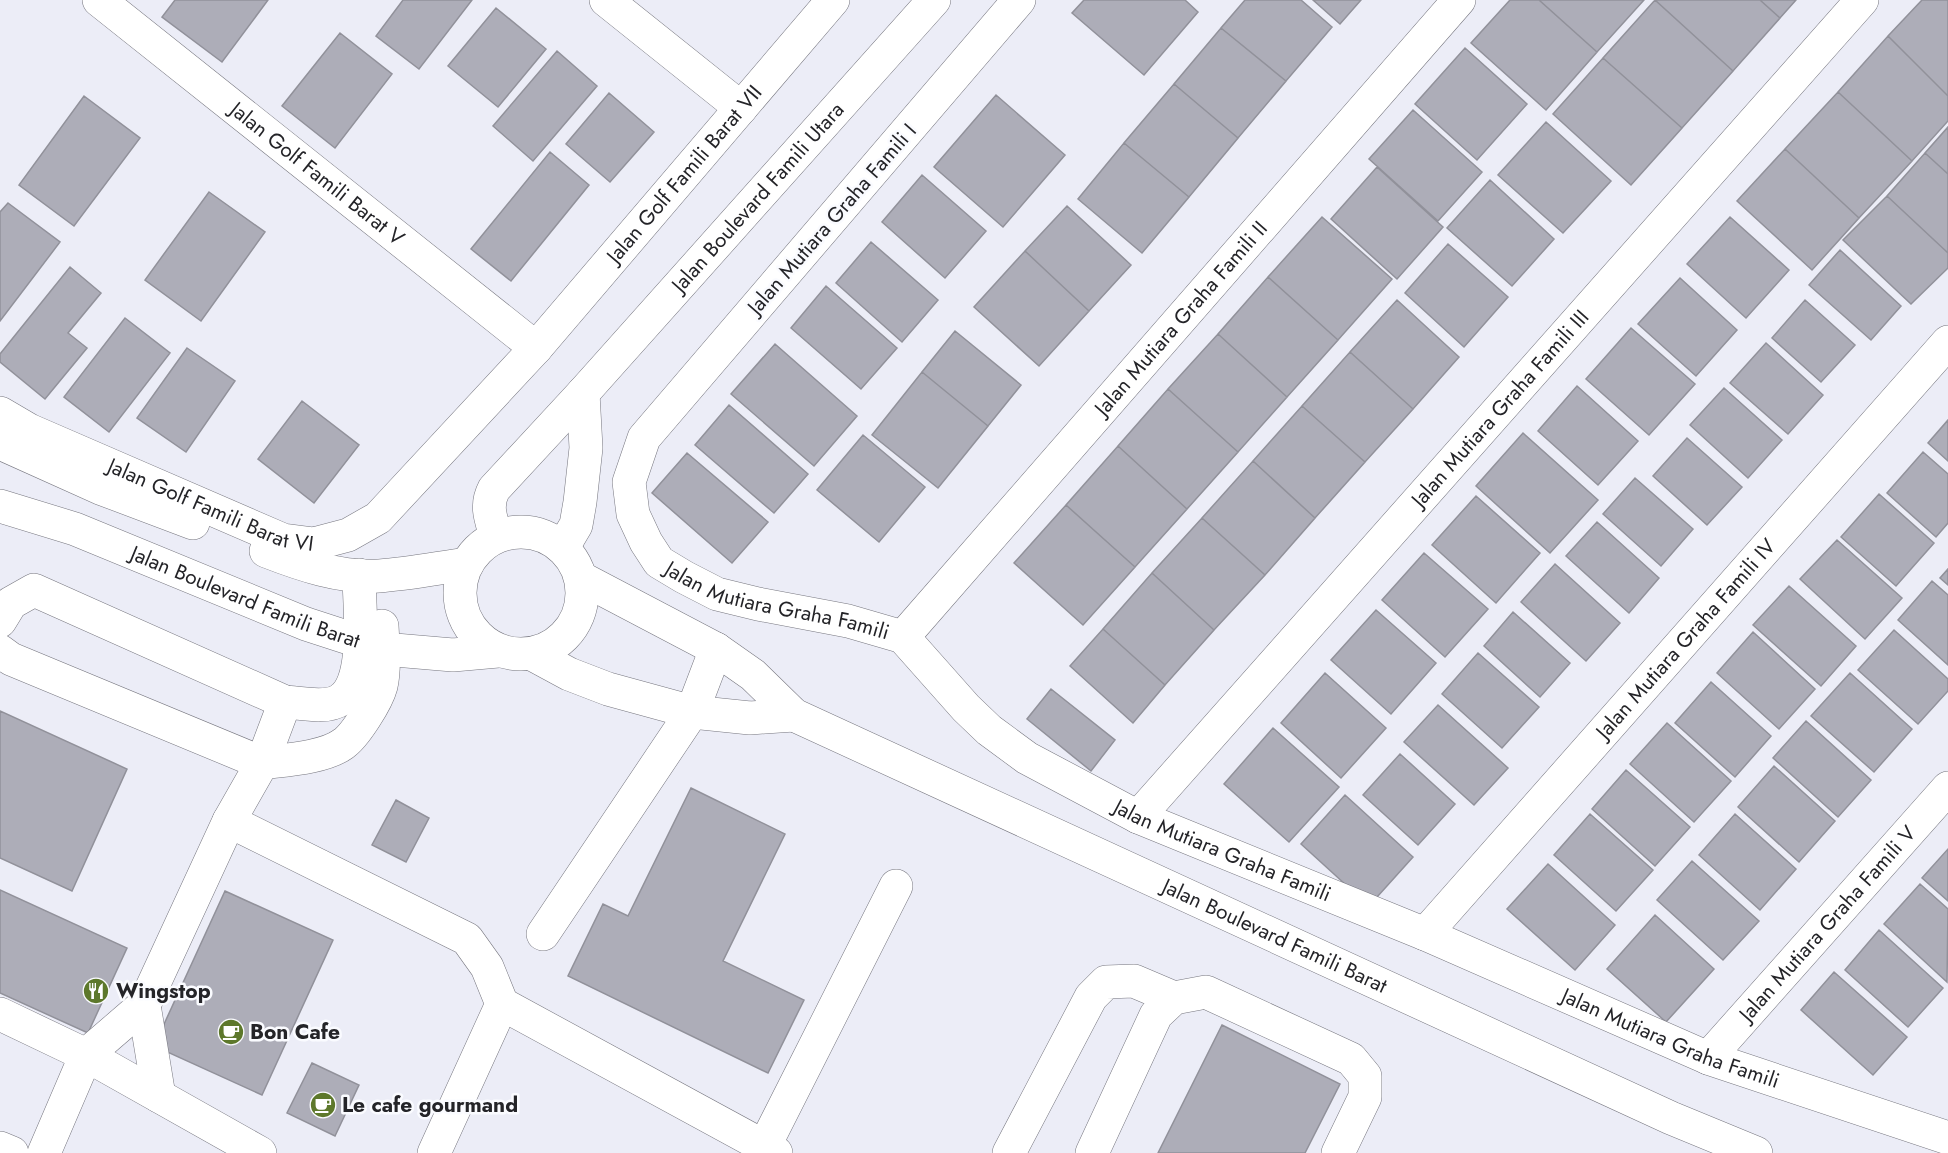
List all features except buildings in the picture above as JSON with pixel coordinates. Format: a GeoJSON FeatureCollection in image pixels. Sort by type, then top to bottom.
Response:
{"type":"FeatureCollection","features":[{"type":"Feature","properties":{"kind":"street","name":"Jalan Golf Famili Barat V"},"geometry":{"type":"LineString","coordinates":[[99,0],[536,348]]}},
{"type":"Feature","properties":{"kind":"street"},"geometry":{"type":"LineString","coordinates":[[606,0],[741,108]]}},
{"type":"Feature","properties":{"kind":"street","name":"Jalan Golf Famili Barat VII"},"geometry":{"type":"LineString","coordinates":[[536,348],[833,0]]}},
{"type":"Feature","properties":{"kind":"street","name":"Jalan Boulevard Famili Utara"},"geometry":{"type":"LineString","coordinates":[[496,536],[488,508],[489,498],[494,489],[583,393],[934,0]]}},
{"type":"Feature","properties":{"kind":"street","name":"Jalan Mutiara Graha Famili I"},"geometry":{"type":"LineString","coordinates":[[644,438],[1019,0]]}},
{"type":"Feature","properties":{"kind":"street","name":"Jalan Mutiara Graha Famili II"},"geometry":{"type":"LineString","coordinates":[[903,637],[1459,0]]}},
{"type":"Feature","properties":{"kind":"street","name":"Jalan Mutiara Graha Famili III"},"geometry":{"type":"LineString","coordinates":[[1138,817],[1862,0]]}},
{"type":"Feature","properties":{"kind":"street","name":"Jalan Mutiara Graha Famili IV"},"geometry":{"type":"LineString","coordinates":[[1425,934],[1948,342]]}},
{"type":"Feature","properties":{"kind":"street","name":"Jalan Golf Famili Barat VI"},"geometry":{"type":"LineString","coordinates":[[0,413],[29,430],[283,540],[314,544],[348,535],[378,518],[536,348]]}},
{"type":"Feature","properties":{"kind":"street"},"geometry":{"type":"LineString","coordinates":[[563,547],[576,525],[580,502],[586,448],[583,393]]}},
{"type":"Feature","properties":{"kind":"street","name":"Jalan Mutiara Graha Famili"},"geometry":{"type":"LineString","coordinates":[[644,438],[629,482],[633,513],[646,542],[659,562],[717,594],[848,621],[903,637],[966,708],[989,730],[1027,758],[1138,817],[1425,934],[1708,1058],[1948,1138]]}},
{"type":"Feature","properties":{"kind":"street"},"geometry":{"type":"LineString","coordinates":[[0,443],[100,488],[308,567],[369,576],[467,564]]}},
{"type":"Feature","properties":{"kind":"street","name":"Jalan Boulevard Famili Barat"},"geometry":{"type":"LineString","coordinates":[[0,506],[75,529],[306,624],[371,645],[453,656],[498,651]]}},
{"type":"Feature","properties":{"kind":"street"},"geometry":{"type":"LineString","coordinates":[[513,532],[531,532],[548,537],[563,547],[575,561],[582,578],[583,603],[573,627],[556,645],[532,654],[515,655],[498,651],[483,642],[469,626],[461,606],[460,585],[467,564],[479,548],[496,536],[513,532]]}},
{"type":"Feature","properties":{"kind":"street"},"geometry":{"type":"LineString","coordinates":[[0,651],[11,659],[262,763],[317,755],[343,745],[365,718],[381,686],[371,645],[369,576]]}},
{"type":"Feature","properties":{"kind":"street","name":"Jalan Boulevard Famili Barat"},"geometry":{"type":"LineString","coordinates":[[582,578],[716,649],[753,675],[794,715],[1671,1118],[1756,1153]]}},
{"type":"Feature","properties":{"kind":"street"},"geometry":{"type":"LineString","coordinates":[[0,581],[34,590],[285,702],[324,704],[339,701],[348,693],[371,645]]}},
{"type":"Feature","properties":{"kind":"street"},"geometry":{"type":"LineString","coordinates":[[0,621],[11,603],[34,590]]}},
{"type":"Feature","properties":{"kind":"street"},"geometry":{"type":"LineString","coordinates":[[543,934],[692,712],[716,649]]}},
{"type":"Feature","properties":{"kind":"street","name":"Jalan Boulevard Famili Barat"},"geometry":{"type":"LineString","coordinates":[[532,654],[569,674],[608,689],[692,712],[750,718],[794,715]]}},
{"type":"Feature","properties":{"kind":"street"},"geometry":{"type":"LineString","coordinates":[[44,1153],[86,1055],[144,1005],[229,821],[262,763],[285,702]]}},
{"type":"Feature","properties":{"kind":"street","name":"Jalan Mutiara Graha Famili V"},"geometry":{"type":"LineString","coordinates":[[1708,1058],[1948,788]]}},
{"type":"Feature","properties":{"kind":"street"},"geometry":{"type":"LineString","coordinates":[[229,821],[467,939],[487,967],[502,1004],[770,1150],[896,886]]}},
{"type":"Feature","properties":{"kind":"street"},"geometry":{"type":"LineString","coordinates":[[1009,1153],[1091,997],[1106,982],[1134,981],[1174,998],[1206,992],[1351,1059],[1365,1076],[1365,1097],[1338,1153]]}},
{"type":"Feature","properties":{"kind":"street"},"geometry":{"type":"LineString","coordinates":[[1092,1153],[1156,1016],[1174,998]]}},
{"type":"Feature","properties":{"kind":"street"},"geometry":{"type":"LineString","coordinates":[[434,1153],[502,1004]]}},
{"type":"Feature","properties":{"kind":"street"},"geometry":{"type":"LineString","coordinates":[[144,1005],[159,1096]]}},
{"type":"Feature","properties":{"kind":"street"},"geometry":{"type":"LineString","coordinates":[[0,1014],[86,1055],[260,1153]]}},
{"type":"Feature","properties":{"kind":"street"},"geometry":{"type":"LineString","coordinates":[[0,1148],[12,1153]]}},
{"type":"Feature","properties":{"kind":"place","name":"Wingstop"},"geometry":{"type":"Point","coordinates":[96,991]}},
{"type":"Feature","properties":{"kind":"place","name":"Bon Cafe"},"geometry":{"type":"Point","coordinates":[231,1032]}},
{"type":"Feature","properties":{"kind":"place","name":"Le cafe gourmand"},"geometry":{"type":"Point","coordinates":[323,1105]}}]}
